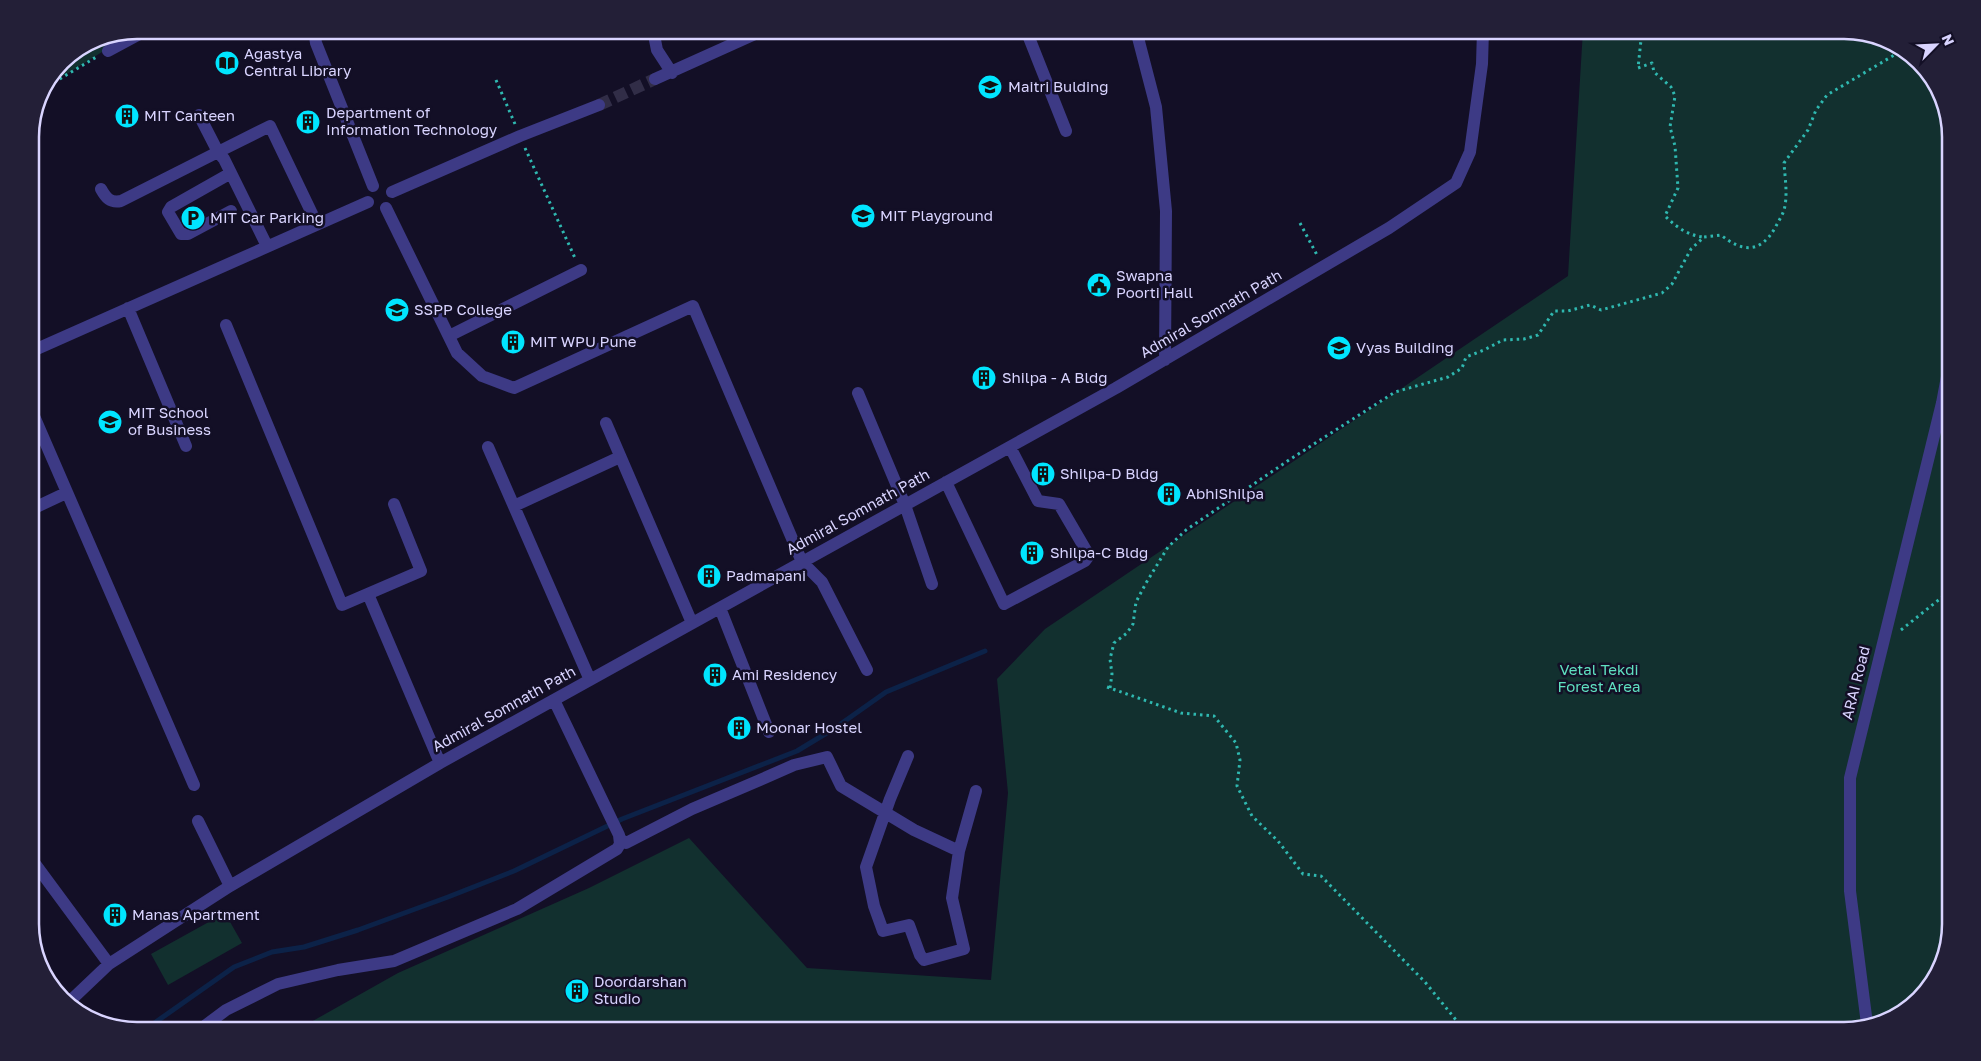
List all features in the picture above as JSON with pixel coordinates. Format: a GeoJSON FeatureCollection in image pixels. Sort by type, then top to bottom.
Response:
{"type":"FeatureCollection","features":[{"type":"Feature","properties":{"kind":"street"},"geometry":{"type":"LineString","coordinates":[[315,39],[374,186]]}},
{"type":"Feature","properties":{"kind":"street"},"geometry":{"type":"LineString","coordinates":[[655,39],[657,50],[672,73]]}},
{"type":"Feature","properties":{"kind":"street"},"geometry":{"type":"LineString","coordinates":[[655,80],[745,39]]}},
{"type":"Feature","properties":{"kind":"street"},"geometry":{"type":"LineString","coordinates":[[1030,39],[1066,131]]}},
{"type":"Feature","properties":{"kind":"street"},"geometry":{"type":"LineString","coordinates":[[1138,39],[1156,106],[1166,211],[1165,360]]}},
{"type":"Feature","properties":{"kind":"street","name":"Admiral Somnath Path"},"geometry":{"type":"LineString","coordinates":[[73,999],[109,964],[230,886],[440,763],[1165,360],[1389,228],[1456,183],[1470,152],[1482,64],[1483,39]]}},
{"type":"Feature","properties":{"kind":"street"},"geometry":{"type":"LineString","coordinates":[[108,50],[128,40]]}},
{"type":"Feature","properties":{"kind":"street"},"geometry":{"type":"LineString","coordinates":[[392,192],[520,136],[599,105]]}},
{"type":"Feature","properties":{"kind":"street"},"geometry":{"type":"LineString","coordinates":[[199,114],[218,152],[224,159],[267,246]]}},
{"type":"Feature","properties":{"kind":"street"},"geometry":{"type":"LineString","coordinates":[[102,189],[106,198],[114,202],[121,201],[211,154],[270,126],[317,224]]}},
{"type":"Feature","properties":{"kind":"street"},"geometry":{"type":"LineString","coordinates":[[231,173],[171,207],[168,212],[181,234],[188,234],[231,211]]}},
{"type":"Feature","properties":{"kind":"street"},"geometry":{"type":"LineString","coordinates":[[384,185],[392,192],[391,203],[386,208],[376,209],[368,202],[367,194],[374,186],[384,185]]}},
{"type":"Feature","properties":{"kind":"street"},"geometry":{"type":"LineString","coordinates":[[39,348],[368,202]]}},
{"type":"Feature","properties":{"kind":"street"},"geometry":{"type":"LineString","coordinates":[[386,208],[457,353],[482,376],[514,388],[693,306],[802,562],[822,582],[867,670]]}},
{"type":"Feature","properties":{"kind":"street"},"geometry":{"type":"LineString","coordinates":[[450,336],[581,270]]}},
{"type":"Feature","properties":{"kind":"street"},"geometry":{"type":"LineString","coordinates":[[128,308],[186,446]]}},
{"type":"Feature","properties":{"kind":"street"},"geometry":{"type":"LineString","coordinates":[[226,325],[342,605],[421,571],[394,504]]}},
{"type":"Feature","properties":{"kind":"street"},"geometry":{"type":"LineString","coordinates":[[858,394],[905,505],[932,584]]}},
{"type":"Feature","properties":{"kind":"street","name":"ARAI Road"},"geometry":{"type":"LineString","coordinates":[[1866,1019],[1850,890],[1850,778],[1942,403]]}},
{"type":"Feature","properties":{"kind":"street"},"geometry":{"type":"LineString","coordinates":[[606,423],[692,623]]}},
{"type":"Feature","properties":{"kind":"street"},"geometry":{"type":"LineString","coordinates":[[39,428],[194,785]]}},
{"type":"Feature","properties":{"kind":"street"},"geometry":{"type":"LineString","coordinates":[[488,447],[590,680]]}},
{"type":"Feature","properties":{"kind":"street"},"geometry":{"type":"LineString","coordinates":[[946,482],[1004,604],[1086,562],[1087,552],[1059,504],[1038,501],[1010,447]]}},
{"type":"Feature","properties":{"kind":"street"},"geometry":{"type":"LineString","coordinates":[[514,506],[620,457]]}},
{"type":"Feature","properties":{"kind":"street"},"geometry":{"type":"LineString","coordinates":[[39,506],[66,493]]}},
{"type":"Feature","properties":{"kind":"street"},"geometry":{"type":"LineString","coordinates":[[368,594],[440,763]]}},
{"type":"Feature","properties":{"kind":"street"},"geometry":{"type":"LineString","coordinates":[[720,608],[769,732]]}},
{"type":"Feature","properties":{"kind":"street"},"geometry":{"type":"LineString","coordinates":[[554,700],[620,837],[626,843],[655,827],[794,765],[827,757],[841,786],[914,830],[958,850]]}},
{"type":"Feature","properties":{"kind":"street"},"geometry":{"type":"LineString","coordinates":[[908,756],[890,799],[866,867],[874,906],[883,931],[910,925],[920,955],[924,960],[964,949],[952,898],[958,850],[976,791]]}},
{"type":"Feature","properties":{"kind":"street"},"geometry":{"type":"LineString","coordinates":[[198,821],[230,886]]}},
{"type":"Feature","properties":{"kind":"street"},"geometry":{"type":"LineString","coordinates":[[210,1022],[226,1010],[278,984],[338,970],[394,961],[517,910],[616,849],[620,844],[620,837]]}},
{"type":"Feature","properties":{"kind":"street"},"geometry":{"type":"LineString","coordinates":[[39,877],[109,964]]}},
{"type":"Feature","properties":{"kind":"path"},"geometry":{"type":"LineString","coordinates":[[1641,39],[1638,68],[1652,63],[1654,72],[1671,87],[1675,96],[1670,127],[1675,146],[1678,188],[1665,216],[1673,224],[1693,236],[1721,235],[1734,246],[1752,248],[1768,240],[1784,210],[1786,183],[1784,163],[1808,130],[1816,110],[1827,95],[1896,54]]}},
{"type":"Feature","properties":{"kind":"path"},"geometry":{"type":"LineString","coordinates":[[55,82],[108,50]]}},
{"type":"Feature","properties":{"kind":"path"},"geometry":{"type":"LineString","coordinates":[[496,80],[581,270]]}},
{"type":"Feature","properties":{"kind":"path"},"geometry":{"type":"LineString","coordinates":[[1300,223],[1322,267]]}},
{"type":"Feature","properties":{"kind":"path"},"geometry":{"type":"LineString","coordinates":[[1458,1022],[1425,982],[1321,876],[1303,874],[1278,841],[1252,816],[1236,786],[1240,760],[1236,743],[1214,716],[1181,713],[1108,688],[1112,674],[1110,659],[1114,643],[1127,633],[1133,624],[1136,602],[1168,547],[1186,530],[1395,392],[1448,377],[1462,368],[1466,357],[1503,340],[1524,339],[1538,335],[1554,311],[1568,311],[1590,305],[1601,310],[1662,293],[1672,284],[1691,249],[1704,237]]}},
{"type":"Feature","properties":{"kind":"path"},"geometry":{"type":"LineString","coordinates":[[1882,646],[1942,597]]}},
{"type":"Feature","properties":{"kind":"green space","name":"Vetal Tekdi Forest Area"},"geometry":{"type":"Polygon","coordinates":[[[1582,39],[1857,40],[1882,46],[1899,55],[1911,65],[1911,70],[1916,70],[1926,82],[1937,105],[1942,131],[1942,924],[1937,956],[1926,979],[1899,1006],[1869,1019],[1844,1022],[311,1022],[398,973],[589,888],[689,838],[807,968],[991,980],[1008,793],[997,679],[1045,629],[1568,276],[1582,39]]]}},
{"type":"Feature","properties":{"kind":"green space"},"geometry":{"type":"Polygon","coordinates":[[[120,41],[59,77],[82,55],[99,46],[120,41]]]}},
{"type":"Feature","properties":{"kind":"green space"},"geometry":{"type":"Polygon","coordinates":[[[225,913],[242,943],[168,985],[151,954],[225,913]]]}},
{"type":"Feature","properties":{"kind":"waterway"},"geometry":{"type":"LineString","coordinates":[[156,1022],[234,967],[272,952],[304,947],[358,930],[514,871],[622,819],[797,751],[835,728],[886,692],[985,651]]}},
{"type":"Feature","properties":{"kind":"tunnel"},"geometry":{"type":"LineString","coordinates":[[599,105],[655,79]]}},
{"type":"Feature","properties":{"kind":"place","name":"Agastya Central Library"},"geometry":{"type":"Point","coordinates":[227,63]}},
{"type":"Feature","properties":{"kind":"place","name":"Maitri Bulding"},"geometry":{"type":"Point","coordinates":[990,87]}},
{"type":"Feature","properties":{"kind":"place","name":"MIT Canteen"},"geometry":{"type":"Point","coordinates":[127,116]}},
{"type":"Feature","properties":{"kind":"place","name":"Department of Information Technology"},"geometry":{"type":"Point","coordinates":[308,122]}},
{"type":"Feature","properties":{"kind":"place","name":"MIT Playground"},"geometry":{"type":"Point","coordinates":[863,216]}},
{"type":"Feature","properties":{"kind":"place","name":"MIT Car Parking"},"geometry":{"type":"Point","coordinates":[193,218]}},
{"type":"Feature","properties":{"kind":"place","name":"Swapna Poorti Hall"},"geometry":{"type":"Point","coordinates":[1099,285]}},
{"type":"Feature","properties":{"kind":"place","name":"SSPP College"},"geometry":{"type":"Point","coordinates":[397,310]}},
{"type":"Feature","properties":{"kind":"place","name":"MIT WPU Pune"},"geometry":{"type":"Point","coordinates":[513,342]}},
{"type":"Feature","properties":{"kind":"place","name":"Vyas Building"},"geometry":{"type":"Point","coordinates":[1339,348]}},
{"type":"Feature","properties":{"kind":"place","name":"Shilpa - A Bldg"},"geometry":{"type":"Point","coordinates":[984,378]}},
{"type":"Feature","properties":{"kind":"place","name":"MIT School of Business"},"geometry":{"type":"Point","coordinates":[110,422]}},
{"type":"Feature","properties":{"kind":"place","name":"Shilpa-D Bldg"},"geometry":{"type":"Point","coordinates":[1043,474]}},
{"type":"Feature","properties":{"kind":"place","name":"AbhiShilpa"},"geometry":{"type":"Point","coordinates":[1169,494]}},
{"type":"Feature","properties":{"kind":"place","name":"Shilpa-C Bldg"},"geometry":{"type":"Point","coordinates":[1032,553]}},
{"type":"Feature","properties":{"kind":"place","name":"Padmapani"},"geometry":{"type":"Point","coordinates":[709,576]}},
{"type":"Feature","properties":{"kind":"place","name":"Ami Residency"},"geometry":{"type":"Point","coordinates":[715,675]}},
{"type":"Feature","properties":{"kind":"place","name":"Moonar Hostel"},"geometry":{"type":"Point","coordinates":[739,728]}},
{"type":"Feature","properties":{"kind":"place","name":"Manas Apartment"},"geometry":{"type":"Point","coordinates":[115,915]}},
{"type":"Feature","properties":{"kind":"place","name":"Doordarshan Studio"},"geometry":{"type":"Point","coordinates":[577,991]}}]}
